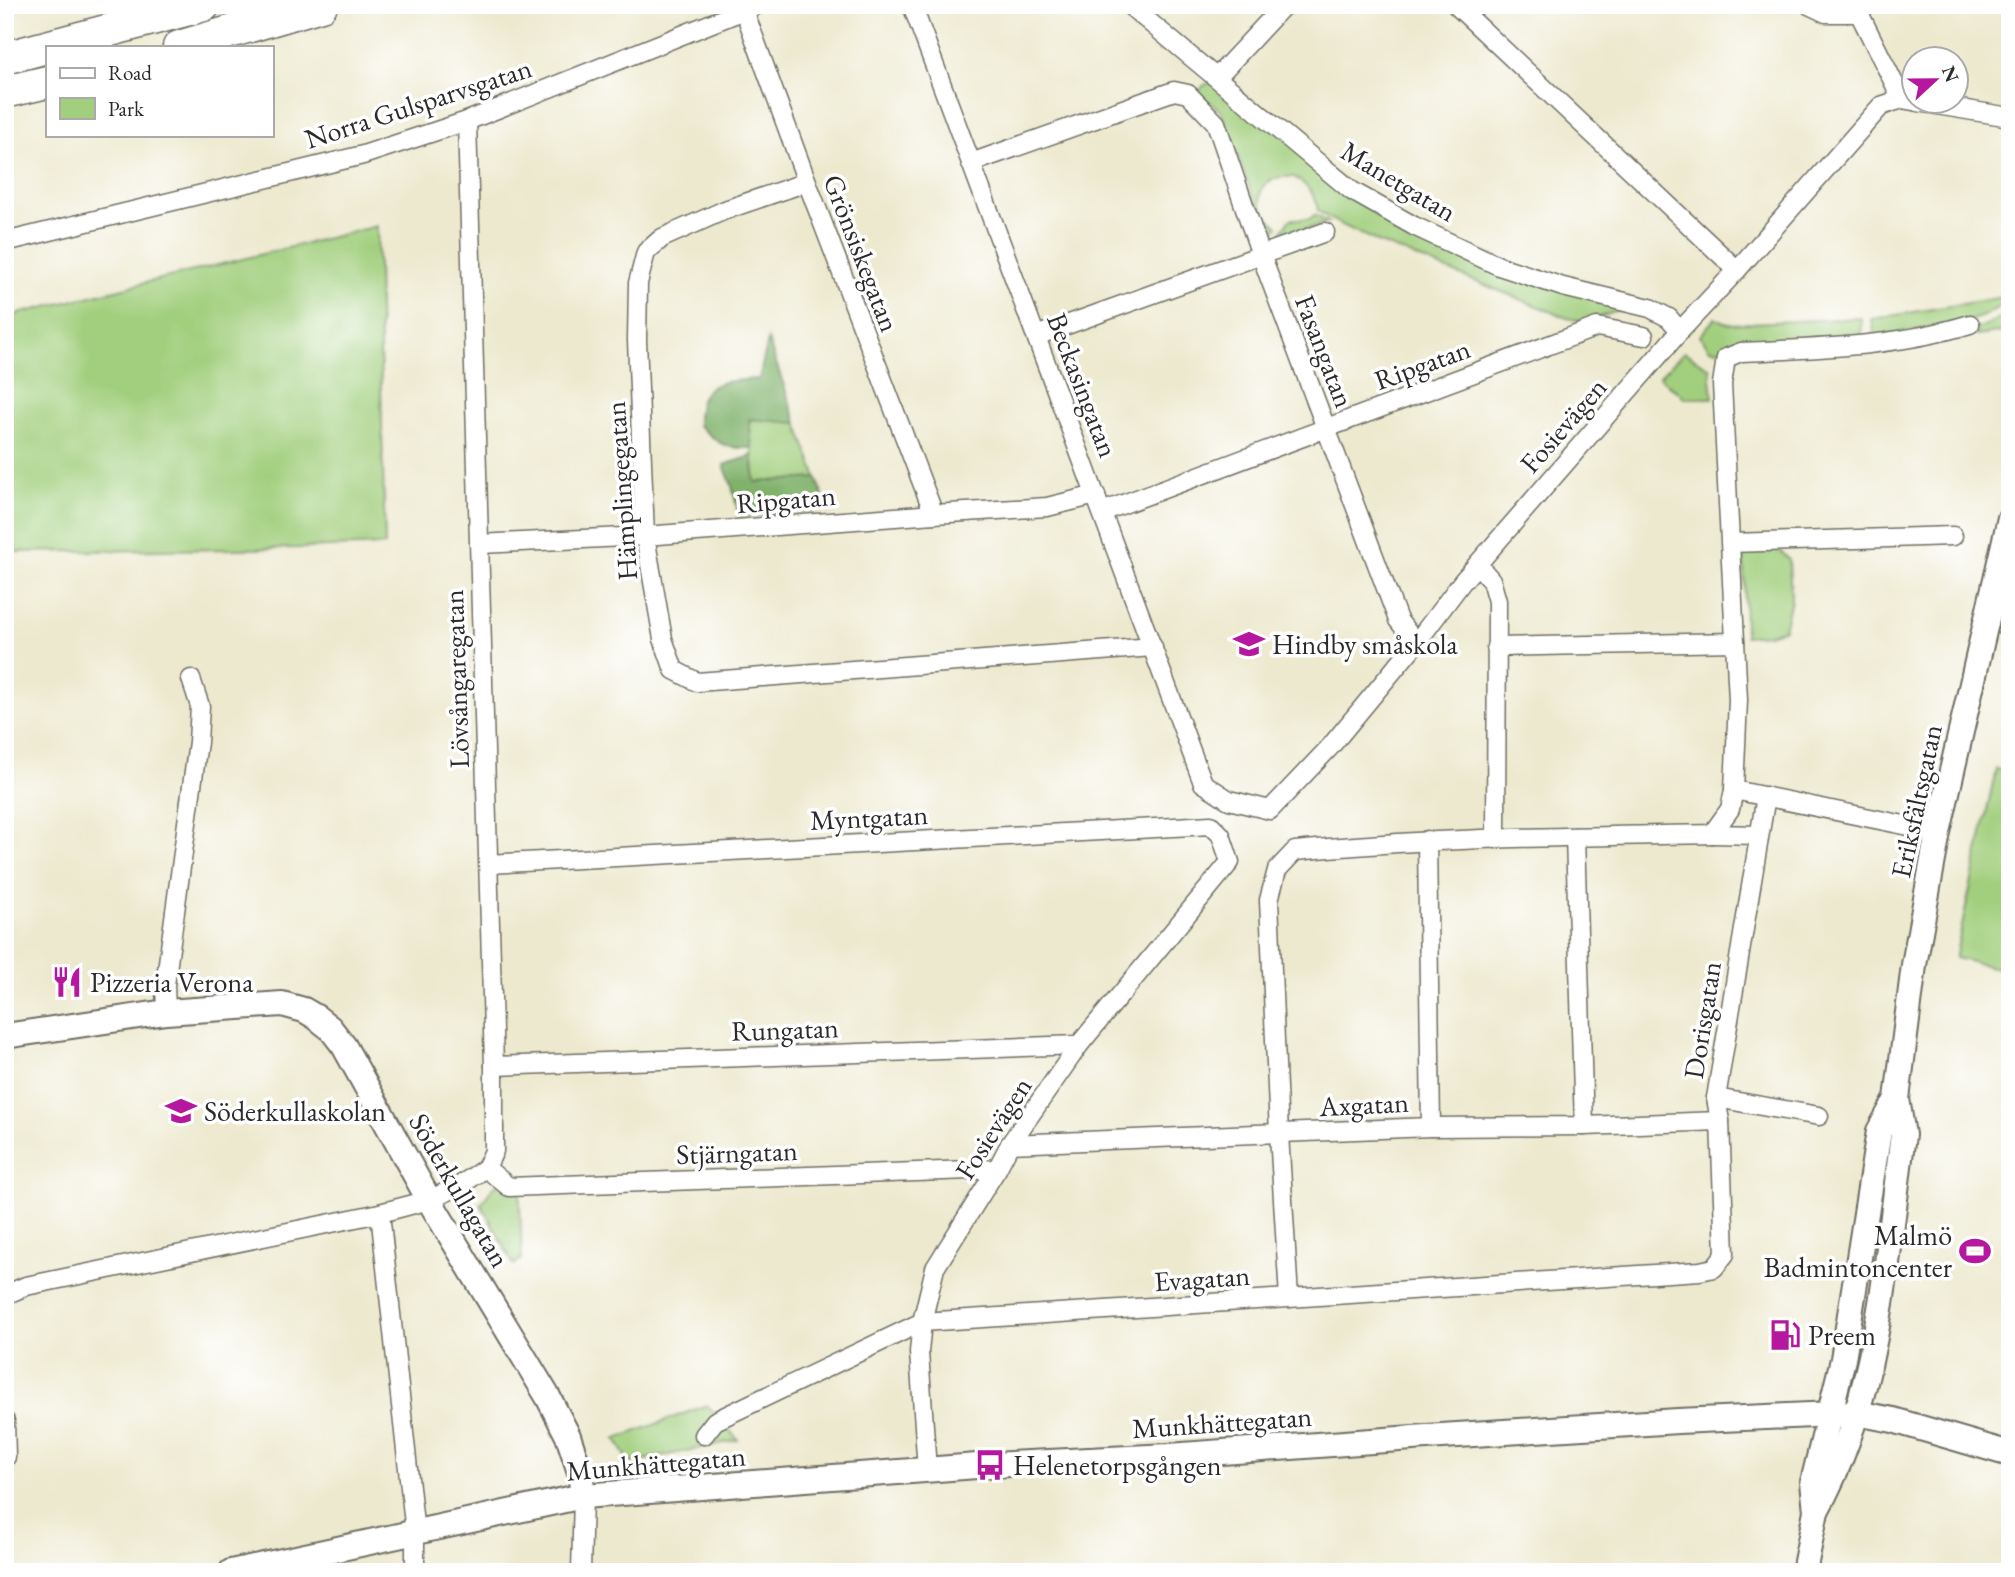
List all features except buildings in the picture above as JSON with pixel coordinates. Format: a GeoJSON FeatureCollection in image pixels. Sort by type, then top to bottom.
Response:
{"type":"FeatureCollection","features":[{"type":"Feature","properties":{"kind":"highway"},"geometry":{"type":"LineString","coordinates":[[50,46],[204,5]]}},
{"type":"Feature","properties":{"kind":"highway"},"geometry":{"type":"LineString","coordinates":[[182,46],[321,5]]}},
{"type":"Feature","properties":{"kind":"highway"},"geometry":{"type":"LineString","coordinates":[[5,58],[46,47]]}},
{"type":"Feature","properties":{"kind":"highway"},"geometry":{"type":"LineString","coordinates":[[5,92],[46,82]]}},
{"type":"Feature","properties":{"kind":"street","name":"Beckasingatan"},"geometry":{"type":"LineString","coordinates":[[912,5],[1203,783]]}},
{"type":"Feature","properties":{"kind":"street","name":"Manetgatan"},"geometry":{"type":"LineString","coordinates":[[1129,5],[1352,191],[1414,226],[1499,266],[1563,287],[1650,309],[1669,318],[1679,331]]}},
{"type":"Feature","properties":{"kind":"street"},"geometry":{"type":"LineString","coordinates":[[1217,77],[1284,5]]}},
{"type":"Feature","properties":{"kind":"street"},"geometry":{"type":"LineString","coordinates":[[1456,5],[1737,271]]}},
{"type":"Feature","properties":{"kind":"street"},"geometry":{"type":"LineString","coordinates":[[1809,5],[1826,13],[1859,9],[1899,79]]}},
{"type":"Feature","properties":{"kind":"street","name":"Norra Gulsparvsgatan"},"geometry":{"type":"LineString","coordinates":[[5,242],[363,155],[467,121],[751,8]]}},
{"type":"Feature","properties":{"kind":"street","name":"Grönsiskegatan"},"geometry":{"type":"LineString","coordinates":[[751,8],[807,182],[933,514]]}},
{"type":"Feature","properties":{"kind":"street","name":"Fasangatan"},"geometry":{"type":"LineString","coordinates":[[971,163],[1174,92],[1188,94],[1216,123],[1261,255],[1398,620],[1416,643]]}},
{"type":"Feature","properties":{"kind":"street","name":"Fosievägen"},"geometry":{"type":"LineString","coordinates":[[1203,783],[1229,800],[1270,810],[1330,747],[1416,643],[1462,582],[1679,331],[1737,271],[1881,106],[1899,102]]}},
{"type":"Feature","properties":{"kind":"street"},"geometry":{"type":"LineString","coordinates":[[1969,110],[2010,117]]}},
{"type":"Feature","properties":{"kind":"street","name":"Lövsångaregatan"},"geometry":{"type":"LineString","coordinates":[[467,121],[494,1066],[494,1151],[486,1168]]}},
{"type":"Feature","properties":{"kind":"street","name":"Hämplingegatan"},"geometry":{"type":"LineString","coordinates":[[807,182],[725,210],[662,238],[646,252],[638,283],[637,329],[645,536],[663,639],[674,670],[697,682],[1153,647]]}},
{"type":"Feature","properties":{"kind":"street"},"geometry":{"type":"LineString","coordinates":[[1036,336],[1325,232]]}},
{"type":"Feature","properties":{"kind":"street"},"geometry":{"type":"LineString","coordinates":[[1712,834],[1730,809],[1734,790],[1738,699],[1722,384],[1727,358],[1741,352],[1870,345],[1970,324]]}},
{"type":"Feature","properties":{"kind":"street","name":"Ripgatan"},"geometry":{"type":"LineString","coordinates":[[1102,512],[1597,327],[1644,336]]}},
{"type":"Feature","properties":{"kind":"street","name":"Ripgatan"},"geometry":{"type":"LineString","coordinates":[[479,544],[645,536],[1047,507],[1096,495]]}},
{"type":"Feature","properties":{"kind":"street","name":"Eriksfältsgatan"},"geometry":{"type":"LineString","coordinates":[[1816,1511],[1830,1485],[1871,1364],[1903,1135],[1897,1099],[1914,965],[1938,831],[2010,518]]}},
{"type":"Feature","properties":{"kind":"street"},"geometry":{"type":"LineString","coordinates":[[1731,543],[1953,536]]}},
{"type":"Feature","properties":{"kind":"street"},"geometry":{"type":"LineString","coordinates":[[1478,565],[1491,580],[1497,601],[1496,839]]}},
{"type":"Feature","properties":{"kind":"street"},"geometry":{"type":"LineString","coordinates":[[1496,647],[1735,642]]}},
{"type":"Feature","properties":{"kind":"street"},"geometry":{"type":"LineString","coordinates":[[166,1012],[165,985],[198,743],[200,706],[191,679]]}},
{"type":"Feature","properties":{"kind":"street"},"geometry":{"type":"LineString","coordinates":[[1734,790],[1938,831]]}},
{"type":"Feature","properties":{"kind":"street","name":"Dorisgatan"},"geometry":{"type":"LineString","coordinates":[[1725,1254],[1720,1121],[1716,1098],[1766,796]]}},
{"type":"Feature","properties":{"kind":"street","name":"Myntgatan"},"geometry":{"type":"LineString","coordinates":[[488,864],[1211,825],[1221,835],[1230,862]]}},
{"type":"Feature","properties":{"kind":"street"},"geometry":{"type":"LineString","coordinates":[[1289,1298],[1269,900],[1278,870],[1295,851],[1427,840],[1759,835]]}},
{"type":"Feature","properties":{"kind":"street"},"geometry":{"type":"LineString","coordinates":[[1575,837],[1584,1126]]}},
{"type":"Feature","properties":{"kind":"street"},"geometry":{"type":"LineString","coordinates":[[1427,840],[1431,1127]]}},
{"type":"Feature","properties":{"kind":"street","name":"Fosievägen"},"geometry":{"type":"LineString","coordinates":[[927,1471],[919,1352],[922,1322],[935,1268],[1010,1144],[1079,1045],[1230,862]]}},
{"type":"Feature","properties":{"kind":"street","name":"Söderkullagatan"},"geometry":{"type":"LineString","coordinates":[[5,1036],[166,1012],[282,1004],[304,1010],[330,1028],[344,1046],[429,1200],[548,1397],[568,1436],[580,1472],[583,1496]]}},
{"type":"Feature","properties":{"kind":"street","name":"Rungatan"},"geometry":{"type":"LineString","coordinates":[[494,1066],[1079,1045]]}},
{"type":"Feature","properties":{"kind":"street"},"geometry":{"type":"LineString","coordinates":[[1716,1098],[1819,1116]]}},
{"type":"Feature","properties":{"kind":"street","name":"Eriksfältsgatan"},"geometry":{"type":"LineString","coordinates":[[1804,1572],[1816,1511],[1813,1482],[1843,1359],[1879,1132],[1897,1099]]}},
{"type":"Feature","properties":{"kind":"street","name":"Axgatan"},"geometry":{"type":"LineString","coordinates":[[1010,1144],[1431,1127],[1584,1126],[1720,1121]]}},
{"type":"Feature","properties":{"kind":"street"},"geometry":{"type":"LineString","coordinates":[[5,1295],[26,1286],[380,1213],[429,1200],[459,1186],[486,1168]]}},
{"type":"Feature","properties":{"kind":"street","name":"Stjärngatan"},"geometry":{"type":"LineString","coordinates":[[486,1168],[509,1187],[997,1169]]}},
{"type":"Feature","properties":{"kind":"street"},"geometry":{"type":"LineString","coordinates":[[380,1213],[415,1533],[415,1572]]}},
{"type":"Feature","properties":{"kind":"street","name":"Evagatan"},"geometry":{"type":"LineString","coordinates":[[704,1435],[715,1422],[922,1322],[1700,1271],[1714,1268],[1725,1254]]}},
{"type":"Feature","properties":{"kind":"street","name":"Munkhättegatan"},"geometry":{"type":"LineString","coordinates":[[231,1572],[583,1496],[990,1465],[1829,1413],[1856,1413],[1893,1420],[2010,1454]]}},
{"type":"Feature","properties":{"kind":"street"},"geometry":{"type":"LineString","coordinates":[[5,1421],[6,1457]]}},
{"type":"Feature","properties":{"kind":"street"},"geometry":{"type":"LineString","coordinates":[[581,1572],[583,1496]]}},
{"type":"Feature","properties":{"kind":"green space"},"geometry":{"type":"Polygon","coordinates":[[[1211,82],[1399,221],[1635,310],[1618,311],[1585,322],[1567,318],[1380,243],[1336,222],[1318,211],[1316,200],[1310,191],[1294,177],[1271,180],[1261,192],[1263,209],[1278,226],[1272,236],[1268,237],[1221,111],[1198,93],[1203,86],[1211,82]]]}},
{"type":"Feature","properties":{"kind":"green space"},"geometry":{"type":"Polygon","coordinates":[[[1314,215],[1328,222],[1279,239],[1291,219],[1310,219],[1314,215]]]}},
{"type":"Feature","properties":{"kind":"green space"},"geometry":{"type":"Polygon","coordinates":[[[377,226],[385,545],[5,552],[5,317],[377,226]]]}},
{"type":"Feature","properties":{"kind":"green space"},"geometry":{"type":"Polygon","coordinates":[[[2010,296],[2010,301],[1981,317],[1875,337],[1872,319],[2010,296]]]}},
{"type":"Feature","properties":{"kind":"green space"},"geometry":{"type":"Polygon","coordinates":[[[2010,312],[2010,331],[1976,336],[1976,328],[2010,312]]]}},
{"type":"Feature","properties":{"kind":"green space"},"geometry":{"type":"Polygon","coordinates":[[[1715,318],[1729,324],[1861,318],[1862,335],[1856,339],[1732,342],[1721,350],[1710,349],[1700,336],[1715,318]]]}},
{"type":"Feature","properties":{"kind":"green space"},"geometry":{"type":"Polygon","coordinates":[[[768,340],[797,423],[749,419],[752,448],[722,444],[698,425],[699,406],[704,395],[716,385],[759,379],[768,340]]]}},
{"type":"Feature","properties":{"kind":"green space"},"geometry":{"type":"Polygon","coordinates":[[[1684,352],[1710,368],[1713,398],[1685,398],[1659,377],[1684,352]]]}},
{"type":"Feature","properties":{"kind":"green space"},"geometry":{"type":"Polygon","coordinates":[[[749,419],[797,423],[817,478],[755,482],[749,419]]]}},
{"type":"Feature","properties":{"kind":"green space"},"geometry":{"type":"Polygon","coordinates":[[[752,456],[755,482],[817,478],[827,509],[739,516],[724,465],[752,456]]]}},
{"type":"Feature","properties":{"kind":"green space"},"geometry":{"type":"Polygon","coordinates":[[[1775,547],[1789,559],[1791,600],[1784,629],[1769,634],[1745,636],[1744,551],[1775,547]]]}},
{"type":"Feature","properties":{"kind":"green space"},"geometry":{"type":"Polygon","coordinates":[[[1996,769],[2010,772],[2010,971],[1955,958],[1996,769]]]}},
{"type":"Feature","properties":{"kind":"green space"},"geometry":{"type":"Polygon","coordinates":[[[519,1178],[522,1258],[514,1265],[481,1204],[494,1186],[519,1178]]]}},
{"type":"Feature","properties":{"kind":"green space"},"geometry":{"type":"Polygon","coordinates":[[[707,1405],[738,1440],[630,1463],[616,1439],[707,1405]]]}},
{"type":"Feature","properties":{"kind":"place","name":"Hindby småskola"},"geometry":{"type":"Point","coordinates":[1249,644]}},
{"type":"Feature","properties":{"kind":"place","name":"Pizzeria Verona"},"geometry":{"type":"Point","coordinates":[67,982]}},
{"type":"Feature","properties":{"kind":"place","name":"Söderkullaskolan"},"geometry":{"type":"Point","coordinates":[181,1111]}},
{"type":"Feature","properties":{"kind":"place","name":"Malmö Badmintoncenter"},"geometry":{"type":"Point","coordinates":[1975,1251]}},
{"type":"Feature","properties":{"kind":"place","name":"Preem"},"geometry":{"type":"Point","coordinates":[1785,1335]}},
{"type":"Feature","properties":{"kind":"place","name":"Helenetorpsgången"},"geometry":{"type":"Point","coordinates":[990,1465]}}]}
